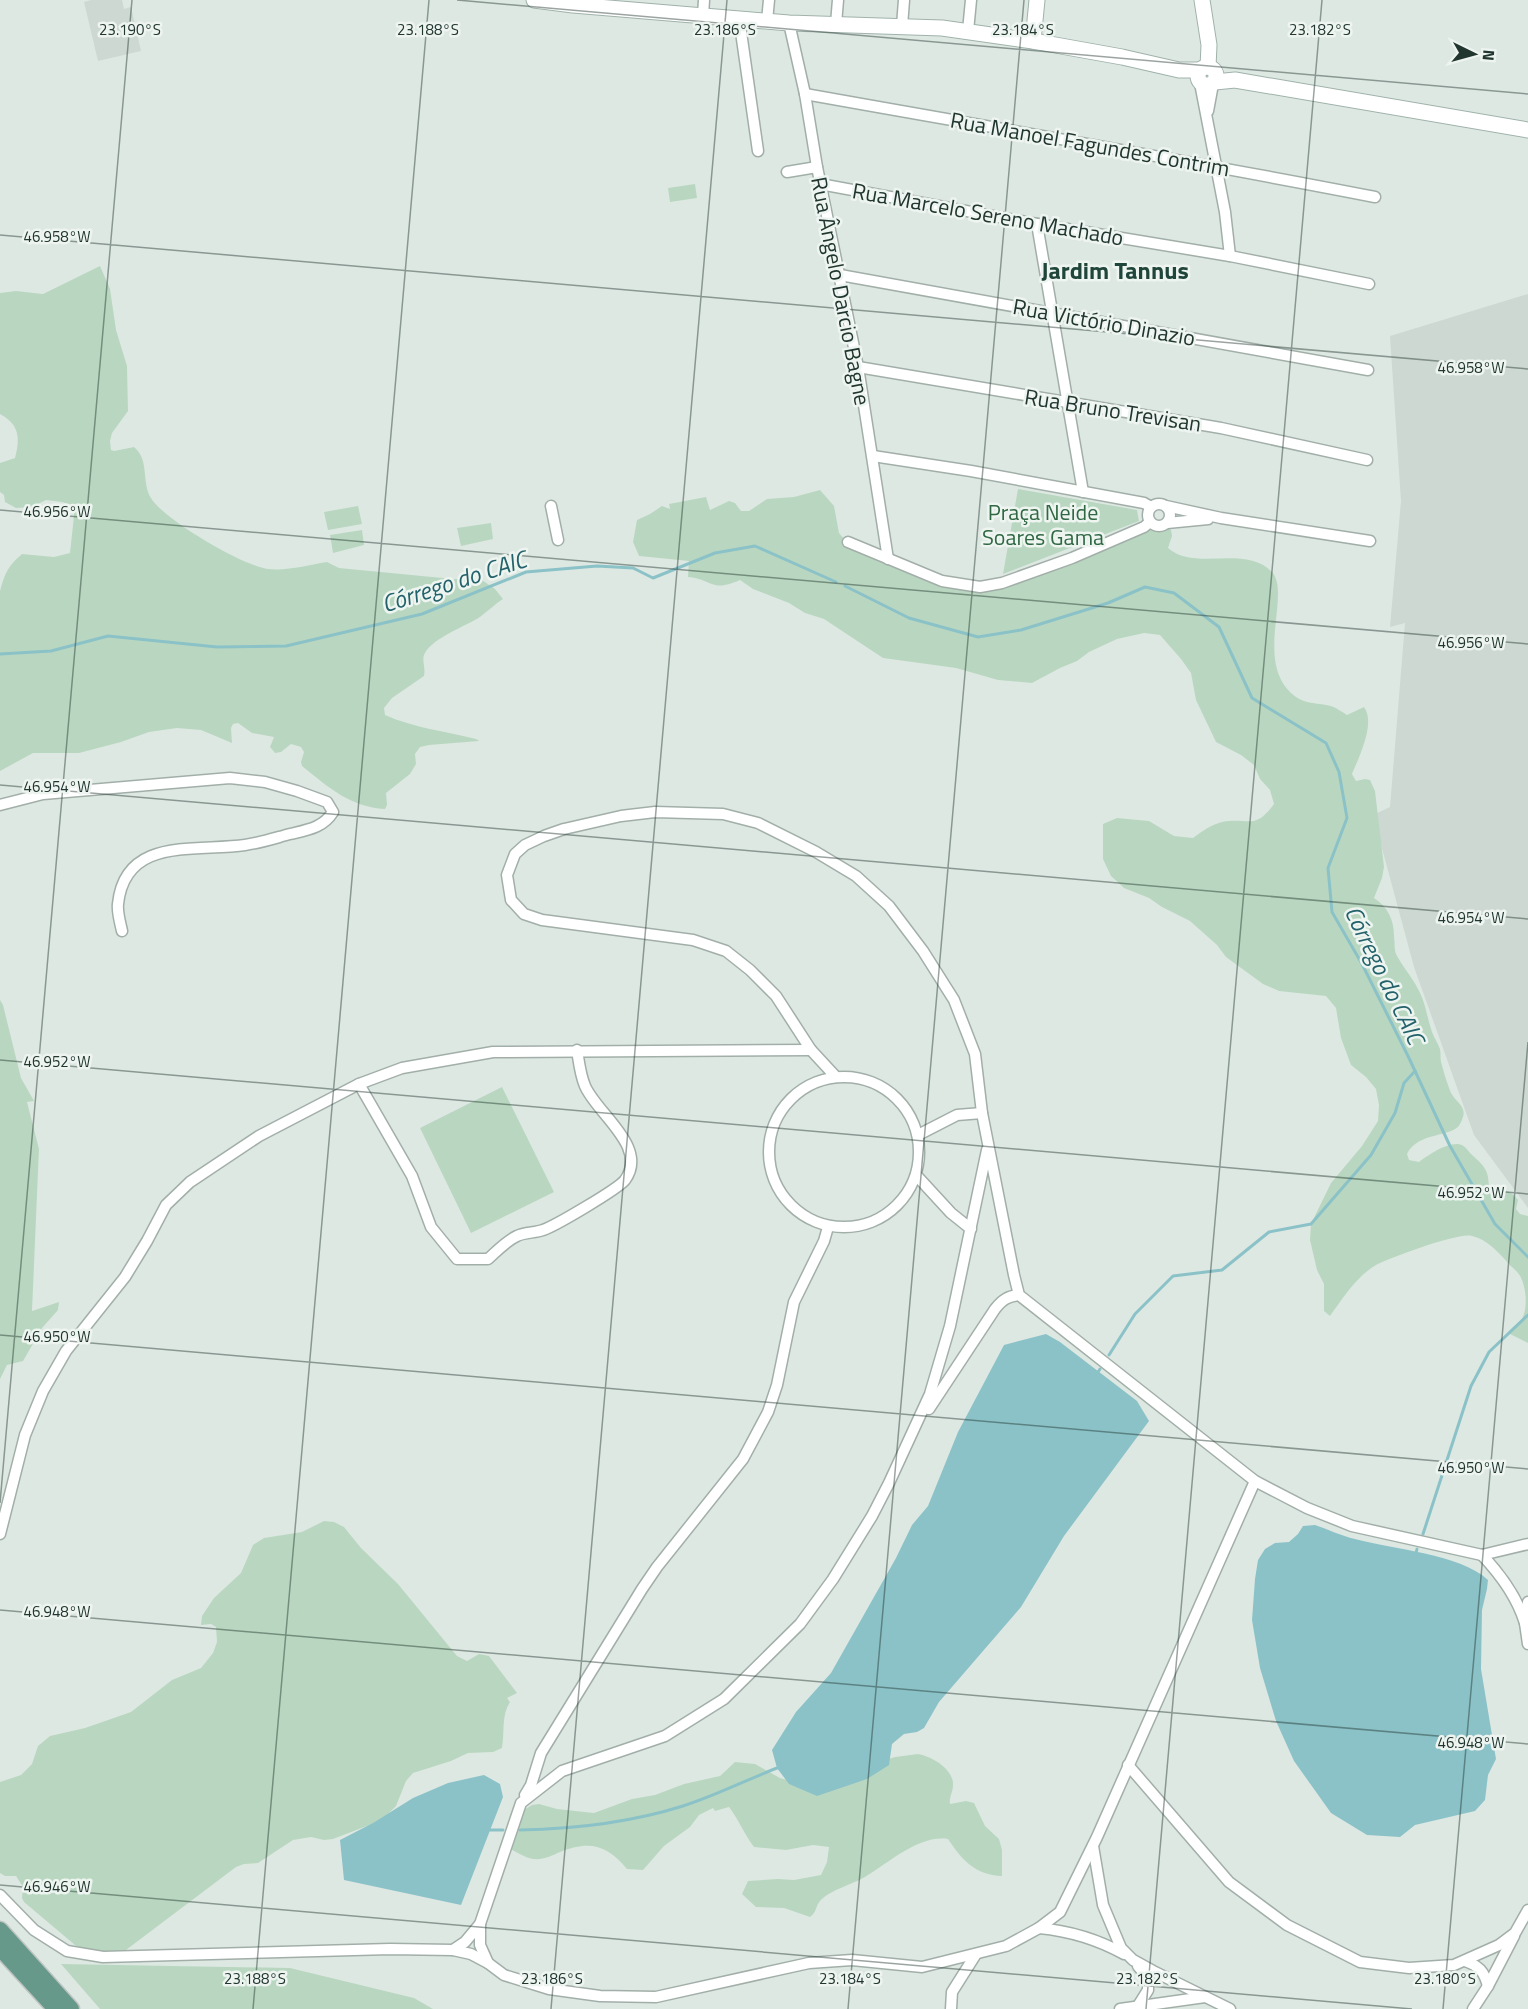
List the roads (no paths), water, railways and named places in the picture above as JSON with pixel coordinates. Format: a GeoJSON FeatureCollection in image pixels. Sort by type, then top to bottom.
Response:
{"type":"FeatureCollection","features":[{"type":"Feature","properties":{"kind":"main road"},"geometry":{"type":"LineString","coordinates":[[534,0],[703,7],[739,18],[789,23],[902,26],[968,31],[1122,57],[1207,77],[1528,130]]}},
{"type":"Feature","properties":{"kind":"main road"},"geometry":{"type":"LineString","coordinates":[[1033,41],[1037,0]]}},
{"type":"Feature","properties":{"kind":"main road"},"geometry":{"type":"LineString","coordinates":[[1202,0],[1209,45],[1207,77]]}},
{"type":"Feature","properties":{"kind":"main road"},"geometry":{"type":"LineString","coordinates":[[0,1930],[71,2009]]}},
{"type":"Feature","properties":{"kind":"main road"},"geometry":{"type":"LineString","coordinates":[[0,1948],[56,2009]]}},
{"type":"Feature","properties":{"kind":"street"},"geometry":{"type":"LineString","coordinates":[[767,21],[769,0]]}},
{"type":"Feature","properties":{"kind":"street"},"geometry":{"type":"LineString","coordinates":[[836,24],[838,0]]}},
{"type":"Feature","properties":{"kind":"street"},"geometry":{"type":"LineString","coordinates":[[902,26],[904,0]]}},
{"type":"Feature","properties":{"kind":"street"},"geometry":{"type":"LineString","coordinates":[[968,31],[971,0]]}},
{"type":"Feature","properties":{"kind":"street"},"geometry":{"type":"LineString","coordinates":[[739,18],[758,151]]}},
{"type":"Feature","properties":{"kind":"street","name":"Rua Ângelo Darcio Bagne"},"geometry":{"type":"LineString","coordinates":[[789,23],[858,367],[888,559]]}},
{"type":"Feature","properties":{"kind":"street"},"geometry":{"type":"LineString","coordinates":[[1207,77],[1207,114],[1230,256]]}},
{"type":"Feature","properties":{"kind":"street","name":"Rua Manoel Fagundes Contrim"},"geometry":{"type":"LineString","coordinates":[[805,94],[1090,146],[1217,166],[1375,197]]}},
{"type":"Feature","properties":{"kind":"street"},"geometry":{"type":"LineString","coordinates":[[787,172],[817,167]]}},
{"type":"Feature","properties":{"kind":"street","name":"Rua Marcelo Sereno Machado"},"geometry":{"type":"LineString","coordinates":[[820,184],[1037,224],[1230,256],[1369,284]]}},
{"type":"Feature","properties":{"kind":"street"},"geometry":{"type":"LineString","coordinates":[[1037,224],[1083,492]]}},
{"type":"Feature","properties":{"kind":"street","name":"Rua Victório Dinazio"},"geometry":{"type":"LineString","coordinates":[[840,275],[1368,370]]}},
{"type":"Feature","properties":{"kind":"street","name":"Rua Bruno Trevisan"},"geometry":{"type":"LineString","coordinates":[[858,367],[1221,428],[1367,460]]}},
{"type":"Feature","properties":{"kind":"street"},"geometry":{"type":"LineString","coordinates":[[873,456],[1144,503],[1151,507]]}},
{"type":"Feature","properties":{"kind":"street"},"geometry":{"type":"LineString","coordinates":[[550,504],[558,540]]}},
{"type":"Feature","properties":{"kind":"street"},"geometry":{"type":"LineString","coordinates":[[1150,522],[1148,514],[1151,507],[1158,504],[1221,518],[1370,541]]}},
{"type":"Feature","properties":{"kind":"street"},"geometry":{"type":"LineString","coordinates":[[1166,506],[1170,516],[1167,523]]}},
{"type":"Feature","properties":{"kind":"street"},"geometry":{"type":"LineString","coordinates":[[1150,522],[1160,526],[1167,523],[1221,518]]}},
{"type":"Feature","properties":{"kind":"street"},"geometry":{"type":"LineString","coordinates":[[848,542],[942,581],[969,586],[990,586],[1072,558],[1144,527],[1150,522]]}},
{"type":"Feature","properties":{"kind":"street"},"geometry":{"type":"LineString","coordinates":[[0,805],[43,794],[230,778],[265,782],[297,791],[327,802],[333,812],[327,821],[315,828],[246,845],[162,851],[134,865],[123,880],[117,906],[122,931]]}},
{"type":"Feature","properties":{"kind":"street"},"geometry":{"type":"LineString","coordinates":[[837,1077],[812,1050],[776,996],[750,970],[726,951],[693,940],[542,920],[524,914],[511,900],[507,875],[515,854],[525,845],[564,829],[621,816],[655,812],[723,814],[758,823],[816,852],[856,876],[880,899],[924,951],[954,1000],[975,1054],[981,1113],[1019,1295],[1255,1481],[1307,1508],[1352,1526],[1482,1555],[1528,1544]]}},
{"type":"Feature","properties":{"kind":"street"},"geometry":{"type":"LineString","coordinates":[[359,1084],[412,1176],[431,1227],[457,1259],[488,1259],[519,1234],[544,1230],[597,1200],[625,1180],[631,1167],[630,1149],[586,1087],[580,1070],[578,1050]]}},
{"type":"Feature","properties":{"kind":"street"},"geometry":{"type":"LineString","coordinates":[[0,1534],[25,1435],[44,1391],[66,1352],[125,1277],[166,1204],[189,1182],[259,1136],[359,1084],[402,1068],[492,1052],[812,1050]]}},
{"type":"Feature","properties":{"kind":"street"},"geometry":{"type":"LineString","coordinates":[[837,1077],[858,1078],[879,1085],[897,1097],[910,1114],[918,1135],[920,1155],[916,1175],[907,1195],[892,1212],[872,1223],[851,1228],[828,1227],[806,1218],[788,1203],[775,1183],[769,1160],[771,1137],[779,1114],[786,1105],[794,1096],[814,1083],[837,1077]]}},
{"type":"Feature","properties":{"kind":"street"},"geometry":{"type":"LineString","coordinates":[[918,1135],[957,1115],[981,1113]]}},
{"type":"Feature","properties":{"kind":"street"},"geometry":{"type":"LineString","coordinates":[[521,1803],[562,1771],[664,1736],[724,1699],[800,1624],[833,1579],[872,1516],[930,1394],[951,1326],[988,1144]]}},
{"type":"Feature","properties":{"kind":"street"},"geometry":{"type":"LineString","coordinates":[[916,1175],[951,1213],[971,1229]]}},
{"type":"Feature","properties":{"kind":"street"},"geometry":{"type":"LineString","coordinates":[[488,1962],[480,1945],[480,1924],[521,1803],[537,1770],[541,1753],[657,1567],[743,1460],[774,1397],[794,1302],[824,1241],[828,1227]]}},
{"type":"Feature","properties":{"kind":"street"},"geometry":{"type":"LineString","coordinates":[[911,1437],[994,1309],[1003,1300],[1019,1295]]}},
{"type":"Feature","properties":{"kind":"street"},"geometry":{"type":"LineString","coordinates":[[0,1895],[34,1930],[67,1951],[104,1957],[390,1949],[453,1950],[471,1954],[488,1962],[504,1975],[549,1989],[600,1996],[656,1997],[809,1963],[852,1960],[922,1966],[1006,1946],[1040,1928],[1060,1912],[1093,1846],[1255,1481]]}},
{"type":"Feature","properties":{"kind":"street"},"geometry":{"type":"LineString","coordinates":[[1482,1555],[1495,1569],[1520,1607],[1528,1644]]}},
{"type":"Feature","properties":{"kind":"street"},"geometry":{"type":"LineString","coordinates":[[1525,1623],[1528,1602]]}},
{"type":"Feature","properties":{"kind":"street"},"geometry":{"type":"LineString","coordinates":[[1128,1765],[1229,1882],[1287,1925],[1360,1962],[1409,1968],[1454,1965],[1500,1945],[1515,1933]]}},
{"type":"Feature","properties":{"kind":"street"},"geometry":{"type":"LineString","coordinates":[[537,1770],[548,1781]]}},
{"type":"Feature","properties":{"kind":"street"},"geometry":{"type":"LineString","coordinates":[[1093,1846],[1103,1905],[1121,1948],[1148,1978],[1148,1990],[1138,2006]]}},
{"type":"Feature","properties":{"kind":"street"},"geometry":{"type":"LineString","coordinates":[[1473,2009],[1488,1986],[1528,1910]]}},
{"type":"Feature","properties":{"kind":"street"},"geometry":{"type":"LineString","coordinates":[[453,1950],[465,1942],[480,1924]]}},
{"type":"Feature","properties":{"kind":"street"},"geometry":{"type":"LineString","coordinates":[[1040,1928],[1062,1930],[1095,1939],[1230,2009]]}},
{"type":"Feature","properties":{"kind":"street"},"geometry":{"type":"LineString","coordinates":[[951,2009],[952,1992],[976,1954]]}},
{"type":"Feature","properties":{"kind":"street"},"geometry":{"type":"LineString","coordinates":[[1465,1961],[1484,1972],[1488,1986]]}},
{"type":"Feature","properties":{"kind":"street"},"geometry":{"type":"LineString","coordinates":[[1120,2009],[1205,1997]]}},
{"type":"Feature","properties":{"kind":"water"},"geometry":{"type":"Polygon","coordinates":[[[1046,1334],[1060,1342],[1137,1401],[1149,1421],[1064,1536],[1021,1607],[939,1702],[924,1728],[917,1732],[904,1734],[892,1744],[889,1765],[867,1779],[817,1796],[789,1784],[777,1768],[772,1750],[796,1712],[831,1673],[896,1558],[912,1525],[928,1506],[958,1432],[1004,1345],[1046,1334]]]}},
{"type":"Feature","properties":{"kind":"water"},"geometry":{"type":"Polygon","coordinates":[[[1315,1525],[1350,1538],[1444,1558],[1476,1571],[1488,1580],[1482,1610],[1481,1669],[1496,1759],[1488,1775],[1485,1800],[1475,1811],[1415,1825],[1400,1837],[1367,1835],[1331,1813],[1294,1761],[1276,1721],[1260,1668],[1252,1620],[1255,1579],[1258,1560],[1265,1549],[1275,1543],[1289,1542],[1303,1526],[1315,1525]]]}},
{"type":"Feature","properties":{"kind":"water"},"geometry":{"type":"Polygon","coordinates":[[[484,1775],[500,1784],[503,1797],[461,1905],[344,1880],[340,1840],[413,1798],[448,1783],[484,1775]]]}},
{"type":"Feature","properties":{"kind":"waterway","name":"Córrego do CAIC"},"geometry":{"type":"LineString","coordinates":[[0,654],[51,651],[108,636],[217,647],[286,646],[422,614],[526,572],[597,566],[633,568],[653,578],[715,553],[755,546],[836,582]]}},
{"type":"Feature","properties":{"kind":"waterway","name":"Córrego do CAIC"},"geometry":{"type":"LineString","coordinates":[[845,586],[909,618],[978,637],[1021,630],[1108,603],[1145,587],[1174,593],[1219,627],[1252,698],[1326,743],[1339,772],[1347,818],[1328,868],[1332,912],[1362,964],[1450,1146],[1495,1224],[1528,1257]]}},
{"type":"Feature","properties":{"kind":"waterway"},"geometry":{"type":"LineString","coordinates":[[1109,1355],[1135,1314],[1173,1276],[1222,1270],[1269,1232],[1311,1224],[1371,1155],[1395,1113],[1404,1083],[1415,1071]]}},
{"type":"Feature","properties":{"kind":"waterway"},"geometry":{"type":"LineString","coordinates":[[1423,1534],[1471,1386],[1489,1352],[1528,1315]]}},
{"type":"Feature","properties":{"kind":"waterway"},"geometry":{"type":"LineString","coordinates":[[1416,1553],[1417,1549]]}},
{"type":"Feature","properties":{"kind":"waterway"},"geometry":{"type":"LineString","coordinates":[[520,1830],[603,1824],[664,1812],[707,1798],[777,1768]]}},
{"type":"Feature","properties":{"kind":"waterway"},"geometry":{"type":"LineString","coordinates":[[490,1830],[503,1830]]}},
{"type":"Feature","properties":{"kind":"district","name":"Jardim Tannus"},"geometry":{"type":"Point","coordinates":[1115,271]}},
{"type":"Feature","properties":{"kind":"park label","name":"Praça Neide Soares Gama"},"geometry":{"type":"Point","coordinates":[1043,524]}}]}
